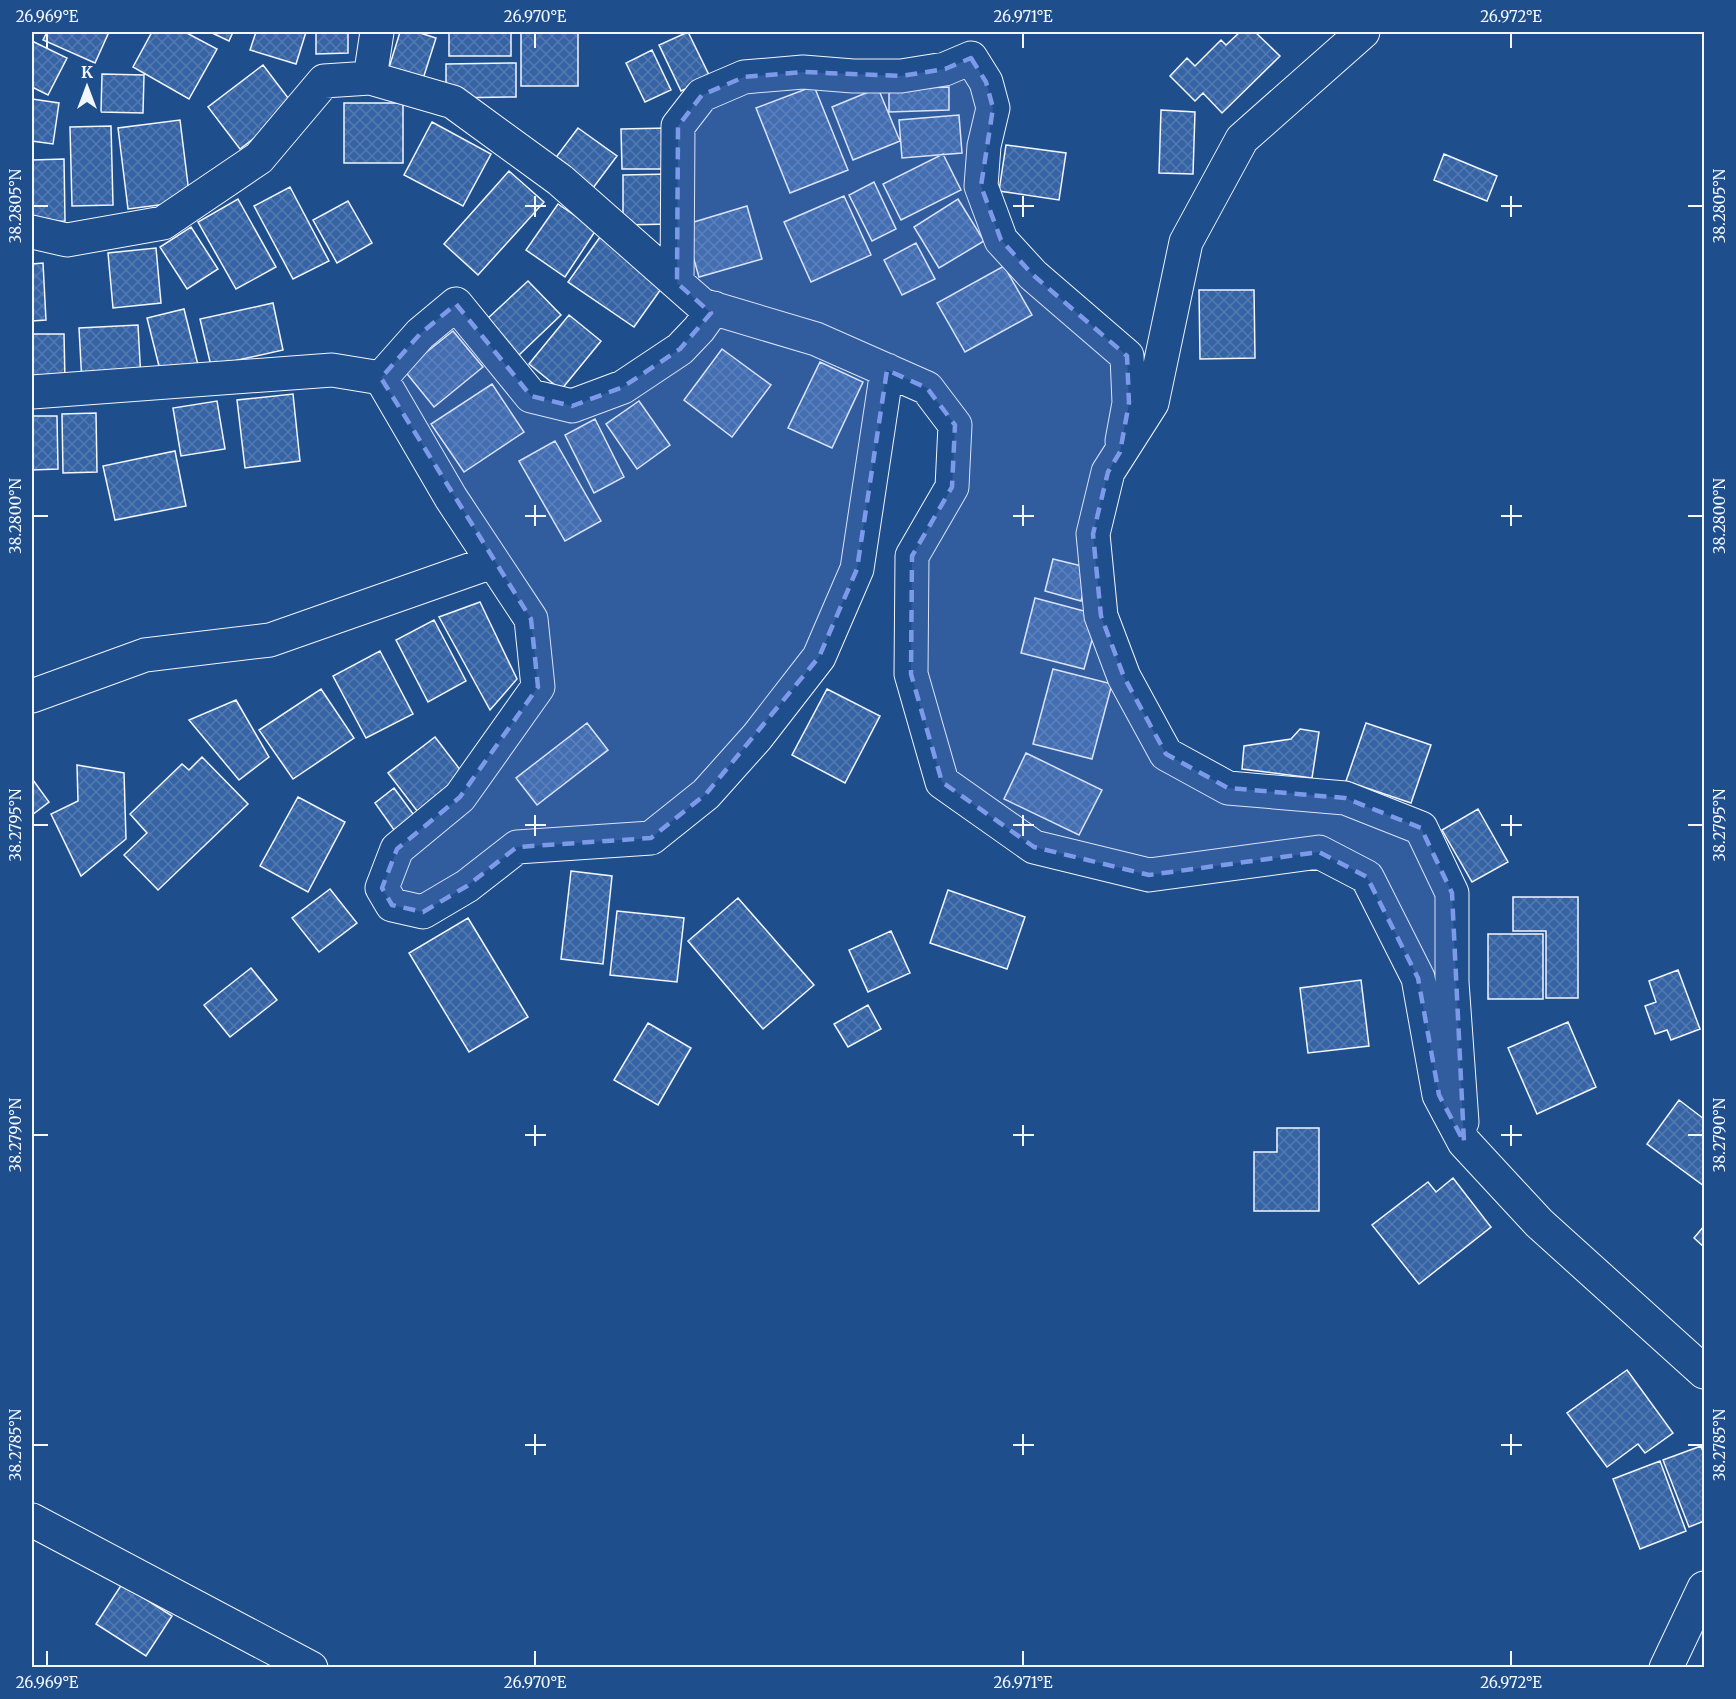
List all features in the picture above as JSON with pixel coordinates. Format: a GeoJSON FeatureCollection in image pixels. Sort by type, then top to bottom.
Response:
{"type":"FeatureCollection","features":[{"type":"Feature","properties":{"kind":"street"},"geometry":{"type":"LineString","coordinates":[[370,78],[378,32]]}},
{"type":"Feature","properties":{"kind":"street"},"geometry":{"type":"LineString","coordinates":[[1362,32],[1242,139],[1186,242],[1152,403],[1108,472],[1093,534],[1101,616],[1124,677],[1166,754],[1228,788],[1345,798],[1421,828],[1452,893],[1452,981],[1464,1142]]}},
{"type":"Feature","properties":{"kind":"street"},"geometry":{"type":"LineString","coordinates":[[677,283],[678,126],[702,95],[744,77],[803,72],[854,76],[901,76],[945,69],[971,58],[986,82],[993,108],[984,146],[981,186],[1001,240],[1033,275],[1127,356],[1129,403],[1120,452]]}},
{"type":"Feature","properties":{"kind":"street"},"geometry":{"type":"LineString","coordinates":[[32,232],[67,240],[163,223],[260,158],[324,81],[370,78],[453,102],[560,180],[702,305],[816,339],[927,388],[955,425],[952,487],[912,555],[911,674],[942,782],[1034,847],[1149,875],[1319,852],[1367,877],[1418,978],[1439,1095],[1464,1142],[1539,1223],[1704,1372]]}},
{"type":"Feature","properties":{"kind":"street"},"geometry":{"type":"LineString","coordinates":[[381,378],[420,334],[456,304],[531,396],[572,406],[623,387],[680,349],[699,330],[714,308]]}},
{"type":"Feature","properties":{"kind":"street"},"geometry":{"type":"LineString","coordinates":[[32,392],[332,370],[381,378],[492,562],[531,619],[538,687],[460,797],[397,849],[382,888],[392,905],[423,912],[467,886],[517,847],[651,838],[706,794],[757,737],[819,657],[857,568],[887,370]]}},
{"type":"Feature","properties":{"kind":"street"},"geometry":{"type":"LineString","coordinates":[[32,696],[145,655],[270,640],[492,562]]}},
{"type":"Feature","properties":{"kind":"street"},"geometry":{"type":"LineString","coordinates":[[32,1520],[311,1668]]}},
{"type":"Feature","properties":{"kind":"street"},"geometry":{"type":"LineString","coordinates":[[1666,1668],[1704,1587]]}},
{"type":"Feature","properties":{"kind":"highlighted area"},"geometry":{"type":"Polygon","coordinates":[[[971,58],[986,82],[993,108],[981,186],[1001,240],[1033,275],[1127,356],[1129,403],[1120,452],[1108,472],[1093,534],[1101,616],[1124,677],[1166,754],[1228,788],[1345,798],[1421,828],[1452,893],[1464,1142],[1439,1095],[1418,978],[1367,877],[1319,852],[1149,875],[1034,847],[942,782],[911,674],[912,556],[952,487],[955,425],[927,388],[887,370],[857,569],[819,657],[706,794],[651,838],[517,847],[467,886],[423,912],[392,905],[382,888],[397,849],[460,797],[538,687],[531,619],[381,378],[420,334],[456,304],[531,396],[572,406],[623,387],[680,349],[711,313],[677,283],[678,126],[702,95],[744,77],[803,72],[901,76],[945,69],[971,58]]]}},
{"type":"Feature","properties":{"kind":"building"},"geometry":{"type":"Polygon","coordinates":[[[47,32],[109,32],[95,63],[43,40],[47,32]]]}},
{"type":"Feature","properties":{"kind":"building"},"geometry":{"type":"Polygon","coordinates":[[[152,32],[185,32],[217,49],[189,99],[133,67],[152,32]]]}},
{"type":"Feature","properties":{"kind":"building"},"geometry":{"type":"Polygon","coordinates":[[[210,32],[233,32],[229,41],[210,32]]]}},
{"type":"Feature","properties":{"kind":"building"},"geometry":{"type":"Polygon","coordinates":[[[256,32],[306,32],[296,64],[250,50],[256,32]]]}},
{"type":"Feature","properties":{"kind":"building"},"geometry":{"type":"Polygon","coordinates":[[[316,32],[348,32],[348,53],[316,54],[316,32]]]}},
{"type":"Feature","properties":{"kind":"building"},"geometry":{"type":"Polygon","coordinates":[[[400,32],[417,32],[436,38],[422,82],[388,71],[400,32]]]}},
{"type":"Feature","properties":{"kind":"building"},"geometry":{"type":"Polygon","coordinates":[[[449,32],[511,32],[511,56],[449,56],[449,32]]]}},
{"type":"Feature","properties":{"kind":"building"},"geometry":{"type":"Polygon","coordinates":[[[521,32],[578,32],[578,86],[521,86],[521,32]]]}},
{"type":"Feature","properties":{"kind":"building"},"geometry":{"type":"Polygon","coordinates":[[[688,32],[710,77],[681,91],[659,45],[688,32]]]}},
{"type":"Feature","properties":{"kind":"building"},"geometry":{"type":"Polygon","coordinates":[[[1240,32],[1255,32],[1280,56],[1222,113],[1203,93],[1195,101],[1170,76],[1187,58],[1195,66],[1221,40],[1226,45],[1240,32]]]}},
{"type":"Feature","properties":{"kind":"building"},"geometry":{"type":"Polygon","coordinates":[[[32,41],[67,58],[48,95],[32,87],[32,41]]]}},
{"type":"Feature","properties":{"kind":"building"},"geometry":{"type":"Polygon","coordinates":[[[652,50],[671,90],[645,102],[626,63],[652,50]]]}},
{"type":"Feature","properties":{"kind":"building"},"geometry":{"type":"Polygon","coordinates":[[[516,63],[516,97],[446,98],[446,64],[516,63]]]}},
{"type":"Feature","properties":{"kind":"building"},"geometry":{"type":"Polygon","coordinates":[[[263,65],[295,107],[240,149],[208,107],[263,65]]]}},
{"type":"Feature","properties":{"kind":"building"},"geometry":{"type":"Polygon","coordinates":[[[102,74],[144,75],[143,113],[101,112],[102,74]]]}},
{"type":"Feature","properties":{"kind":"building"},"geometry":{"type":"Polygon","coordinates":[[[814,86],[848,170],[790,193],[756,108],[814,86]]]}},
{"type":"Feature","properties":{"kind":"building"},"geometry":{"type":"Polygon","coordinates":[[[949,87],[949,110],[889,112],[889,89],[949,87]]]}},
{"type":"Feature","properties":{"kind":"building"},"geometry":{"type":"Polygon","coordinates":[[[878,88],[900,141],[853,160],[832,107],[878,88]]]}},
{"type":"Feature","properties":{"kind":"building"},"geometry":{"type":"Polygon","coordinates":[[[32,99],[59,103],[53,144],[32,141],[32,99]]]}},
{"type":"Feature","properties":{"kind":"building"},"geometry":{"type":"Polygon","coordinates":[[[344,103],[403,103],[403,163],[344,163],[344,103]]]}},
{"type":"Feature","properties":{"kind":"building"},"geometry":{"type":"Polygon","coordinates":[[[1161,110],[1195,112],[1193,174],[1159,173],[1161,110]]]}},
{"type":"Feature","properties":{"kind":"building"},"geometry":{"type":"Polygon","coordinates":[[[959,115],[962,153],[902,158],[899,120],[959,115]]]}},
{"type":"Feature","properties":{"kind":"building"},"geometry":{"type":"Polygon","coordinates":[[[180,120],[190,201],[128,209],[118,128],[180,120]]]}},
{"type":"Feature","properties":{"kind":"building"},"geometry":{"type":"Polygon","coordinates":[[[432,122],[491,154],[463,206],[404,175],[432,122]]]}},
{"type":"Feature","properties":{"kind":"building"},"geometry":{"type":"Polygon","coordinates":[[[111,126],[113,205],[72,206],[70,127],[111,126]]]}},
{"type":"Feature","properties":{"kind":"building"},"geometry":{"type":"Polygon","coordinates":[[[578,128],[617,156],[593,188],[554,160],[578,128]]]}},
{"type":"Feature","properties":{"kind":"building"},"geometry":{"type":"Polygon","coordinates":[[[668,128],[669,169],[622,169],[621,129],[668,128]]]}},
{"type":"Feature","properties":{"kind":"building"},"geometry":{"type":"Polygon","coordinates":[[[1006,145],[1066,153],[1059,200],[999,191],[1006,145]]]}},
{"type":"Feature","properties":{"kind":"building"},"geometry":{"type":"Polygon","coordinates":[[[943,154],[961,190],[901,220],[883,184],[943,154]]]}},
{"type":"Feature","properties":{"kind":"building"},"geometry":{"type":"Polygon","coordinates":[[[1444,154],[1497,176],[1487,201],[1434,180],[1444,154]]]}},
{"type":"Feature","properties":{"kind":"building"},"geometry":{"type":"Polygon","coordinates":[[[64,159],[65,221],[32,222],[32,160],[64,159]]]}},
{"type":"Feature","properties":{"kind":"building"},"geometry":{"type":"Polygon","coordinates":[[[509,171],[544,202],[478,275],[444,244],[509,171]]]}},
{"type":"Feature","properties":{"kind":"building"},"geometry":{"type":"Polygon","coordinates":[[[670,174],[671,224],[623,225],[623,175],[670,174]]]}},
{"type":"Feature","properties":{"kind":"building"},"geometry":{"type":"Polygon","coordinates":[[[874,182],[896,229],[872,241],[849,195],[874,182]]]}},
{"type":"Feature","properties":{"kind":"building"},"geometry":{"type":"Polygon","coordinates":[[[290,187],[329,261],[293,279],[254,206],[290,187]]]}},
{"type":"Feature","properties":{"kind":"building"},"geometry":{"type":"Polygon","coordinates":[[[844,196],[871,255],[811,282],[784,222],[844,196]]]}},
{"type":"Feature","properties":{"kind":"building"},"geometry":{"type":"Polygon","coordinates":[[[238,199],[276,267],[236,289],[198,222],[238,199]]]}},
{"type":"Feature","properties":{"kind":"building"},"geometry":{"type":"Polygon","coordinates":[[[958,199],[984,241],[939,268],[914,227],[958,199]]]}},
{"type":"Feature","properties":{"kind":"building"},"geometry":{"type":"Polygon","coordinates":[[[348,201],[372,243],[337,263],[313,220],[348,201]]]}},
{"type":"Feature","properties":{"kind":"building"},"geometry":{"type":"Polygon","coordinates":[[[558,204],[596,230],[565,277],[526,250],[558,204]]]}},
{"type":"Feature","properties":{"kind":"building"},"geometry":{"type":"Polygon","coordinates":[[[747,206],[762,259],[699,277],[684,225],[747,206]]]}},
{"type":"Feature","properties":{"kind":"building"},"geometry":{"type":"Polygon","coordinates":[[[191,227],[218,269],[187,289],[160,247],[191,227]]]}},
{"type":"Feature","properties":{"kind":"building"},"geometry":{"type":"Polygon","coordinates":[[[600,237],[666,282],[634,327],[568,282],[600,237]]]}},
{"type":"Feature","properties":{"kind":"building"},"geometry":{"type":"Polygon","coordinates":[[[916,243],[935,279],[902,295],[884,260],[916,243]]]}},
{"type":"Feature","properties":{"kind":"building"},"geometry":{"type":"Polygon","coordinates":[[[156,248],[161,303],[113,308],[108,253],[156,248]]]}},
{"type":"Feature","properties":{"kind":"building"},"geometry":{"type":"Polygon","coordinates":[[[43,263],[46,320],[32,321],[32,264],[43,263]]]}},
{"type":"Feature","properties":{"kind":"building"},"geometry":{"type":"Polygon","coordinates":[[[1004,266],[1032,315],[965,352],[937,303],[1004,266]]]}},
{"type":"Feature","properties":{"kind":"building"},"geometry":{"type":"Polygon","coordinates":[[[528,281],[561,315],[519,355],[486,320],[528,281]]]}},
{"type":"Feature","properties":{"kind":"building"},"geometry":{"type":"Polygon","coordinates":[[[1199,290],[1254,290],[1255,358],[1200,359],[1199,290]]]}},
{"type":"Feature","properties":{"kind":"building"},"geometry":{"type":"Polygon","coordinates":[[[273,303],[283,350],[211,366],[200,319],[273,303]]]}},
{"type":"Feature","properties":{"kind":"building"},"geometry":{"type":"Polygon","coordinates":[[[184,309],[198,365],[161,374],[147,318],[184,309]]]}},
{"type":"Feature","properties":{"kind":"building"},"geometry":{"type":"Polygon","coordinates":[[[569,315],[601,341],[561,390],[529,364],[569,315]]]}},
{"type":"Feature","properties":{"kind":"building"},"geometry":{"type":"Polygon","coordinates":[[[138,325],[141,380],[82,383],[79,328],[138,325]]]}},
{"type":"Feature","properties":{"kind":"building"},"geometry":{"type":"Polygon","coordinates":[[[453,331],[483,367],[434,407],[404,370],[453,331]]]}},
{"type":"Feature","properties":{"kind":"building"},"geometry":{"type":"Polygon","coordinates":[[[32,334],[64,334],[65,382],[32,382],[32,334]]]}},
{"type":"Feature","properties":{"kind":"building"},"geometry":{"type":"Polygon","coordinates":[[[722,349],[771,385],[732,437],[684,400],[722,349]]]}},
{"type":"Feature","properties":{"kind":"building"},"geometry":{"type":"Polygon","coordinates":[[[820,362],[863,382],[832,448],[788,428],[820,362]]]}},
{"type":"Feature","properties":{"kind":"building"},"geometry":{"type":"Polygon","coordinates":[[[492,384],[524,432],[464,472],[431,424],[492,384]]]}},
{"type":"Feature","properties":{"kind":"building"},"geometry":{"type":"Polygon","coordinates":[[[293,394],[300,461],[245,468],[237,400],[293,394]]]}},
{"type":"Feature","properties":{"kind":"building"},"geometry":{"type":"Polygon","coordinates":[[[217,401],[225,449],[181,456],[173,408],[217,401]]]}},
{"type":"Feature","properties":{"kind":"building"},"geometry":{"type":"Polygon","coordinates":[[[639,401],[670,445],[637,469],[606,424],[639,401]]]}},
{"type":"Feature","properties":{"kind":"building"},"geometry":{"type":"Polygon","coordinates":[[[96,413],[97,472],[63,473],[62,414],[96,413]]]}},
{"type":"Feature","properties":{"kind":"building"},"geometry":{"type":"Polygon","coordinates":[[[32,416],[57,416],[58,469],[32,470],[32,416]]]}},
{"type":"Feature","properties":{"kind":"building"},"geometry":{"type":"Polygon","coordinates":[[[595,419],[624,477],[594,493],[565,435],[595,419]]]}},
{"type":"Feature","properties":{"kind":"building"},"geometry":{"type":"Polygon","coordinates":[[[555,441],[601,521],[565,541],[519,461],[555,441]]]}},
{"type":"Feature","properties":{"kind":"building"},"geometry":{"type":"Polygon","coordinates":[[[175,451],[186,506],[115,520],[103,466],[175,451]]]}},
{"type":"Feature","properties":{"kind":"building"},"geometry":{"type":"Polygon","coordinates":[[[1053,559],[1090,568],[1081,601],[1045,591],[1053,559]]]}},
{"type":"Feature","properties":{"kind":"building"},"geometry":{"type":"Polygon","coordinates":[[[1035,598],[1099,615],[1084,669],[1021,653],[1035,598]]]}},
{"type":"Feature","properties":{"kind":"building"},"geometry":{"type":"Polygon","coordinates":[[[480,602],[517,679],[490,710],[439,617],[480,602]]]}},
{"type":"Feature","properties":{"kind":"building"},"geometry":{"type":"Polygon","coordinates":[[[434,620],[466,681],[428,702],[396,640],[434,620]]]}},
{"type":"Feature","properties":{"kind":"building"},"geometry":{"type":"Polygon","coordinates":[[[380,651],[413,714],[366,738],[333,676],[380,651]]]}},
{"type":"Feature","properties":{"kind":"building"},"geometry":{"type":"Polygon","coordinates":[[[1053,669],[1112,684],[1092,759],[1033,744],[1053,669]]]}},
{"type":"Feature","properties":{"kind":"building"},"geometry":{"type":"Polygon","coordinates":[[[321,689],[354,738],[293,779],[259,730],[321,689]]]}},
{"type":"Feature","properties":{"kind":"building"},"geometry":{"type":"Polygon","coordinates":[[[827,689],[880,716],[845,783],[792,755],[827,689]]]}},
{"type":"Feature","properties":{"kind":"building"},"geometry":{"type":"Polygon","coordinates":[[[236,700],[269,757],[239,780],[189,720],[236,700]]]}},
{"type":"Feature","properties":{"kind":"building"},"geometry":{"type":"Polygon","coordinates":[[[587,723],[608,750],[537,805],[516,778],[587,723]]]}},
{"type":"Feature","properties":{"kind":"building"},"geometry":{"type":"Polygon","coordinates":[[[1366,723],[1431,745],[1411,803],[1346,781],[1366,723]]]}},
{"type":"Feature","properties":{"kind":"building"},"geometry":{"type":"Polygon","coordinates":[[[1300,729],[1319,732],[1312,778],[1242,769],[1244,746],[1291,739],[1300,729]]]}},
{"type":"Feature","properties":{"kind":"building"},"geometry":{"type":"Polygon","coordinates":[[[435,737],[468,780],[421,816],[388,773],[435,737]]]}},
{"type":"Feature","properties":{"kind":"building"},"geometry":{"type":"Polygon","coordinates":[[[1026,753],[1102,790],[1079,835],[1004,799],[1026,753]]]}},
{"type":"Feature","properties":{"kind":"building"},"geometry":{"type":"Polygon","coordinates":[[[202,757],[248,804],[158,890],[124,855],[147,833],[130,814],[182,764],[189,770],[202,757]]]}},
{"type":"Feature","properties":{"kind":"building"},"geometry":{"type":"Polygon","coordinates":[[[77,765],[124,773],[126,839],[81,876],[51,814],[78,801],[77,765]]]}},
{"type":"Feature","properties":{"kind":"building"},"geometry":{"type":"Polygon","coordinates":[[[32,781],[49,802],[32,815],[32,781]]]}},
{"type":"Feature","properties":{"kind":"building"},"geometry":{"type":"Polygon","coordinates":[[[394,788],[419,822],[399,837],[375,803],[394,788]]]}},
{"type":"Feature","properties":{"kind":"building"},"geometry":{"type":"Polygon","coordinates":[[[298,797],[345,822],[308,892],[260,866],[298,797]]]}},
{"type":"Feature","properties":{"kind":"building"},"geometry":{"type":"Polygon","coordinates":[[[1478,809],[1508,862],[1472,882],[1442,830],[1478,809]]]}},
{"type":"Feature","properties":{"kind":"building"},"geometry":{"type":"Polygon","coordinates":[[[571,871],[612,876],[603,964],[561,959],[571,871]]]}},
{"type":"Feature","properties":{"kind":"building"},"geometry":{"type":"Polygon","coordinates":[[[330,889],[357,923],[319,952],[292,918],[330,889]]]}},
{"type":"Feature","properties":{"kind":"building"},"geometry":{"type":"Polygon","coordinates":[[[948,890],[1025,917],[1007,969],[930,943],[948,890]]]}},
{"type":"Feature","properties":{"kind":"building"},"geometry":{"type":"Polygon","coordinates":[[[1513,897],[1578,897],[1578,998],[1546,998],[1546,931],[1513,931],[1513,897]]]}},
{"type":"Feature","properties":{"kind":"building"},"geometry":{"type":"Polygon","coordinates":[[[738,898],[814,985],[763,1029],[688,941],[738,898]]]}},
{"type":"Feature","properties":{"kind":"building"},"geometry":{"type":"Polygon","coordinates":[[[617,911],[684,918],[677,982],[610,975],[617,911]]]}},
{"type":"Feature","properties":{"kind":"building"},"geometry":{"type":"Polygon","coordinates":[[[468,918],[528,1017],[469,1052],[409,953],[468,918]]]}},
{"type":"Feature","properties":{"kind":"building"},"geometry":{"type":"Polygon","coordinates":[[[891,931],[910,973],[868,992],[849,950],[891,931]]]}},
{"type":"Feature","properties":{"kind":"building"},"geometry":{"type":"Polygon","coordinates":[[[1488,934],[1543,934],[1543,999],[1488,999],[1488,934]]]}},
{"type":"Feature","properties":{"kind":"building"},"geometry":{"type":"Polygon","coordinates":[[[251,968],[277,1000],[230,1037],[204,1005],[251,968]]]}},
{"type":"Feature","properties":{"kind":"building"},"geometry":{"type":"Polygon","coordinates":[[[1678,970],[1700,1029],[1671,1040],[1667,1030],[1655,1034],[1645,1006],[1656,1002],[1649,981],[1678,970]]]}},
{"type":"Feature","properties":{"kind":"building"},"geometry":{"type":"Polygon","coordinates":[[[1361,980],[1369,1046],[1308,1053],[1300,988],[1361,980]]]}},
{"type":"Feature","properties":{"kind":"building"},"geometry":{"type":"Polygon","coordinates":[[[868,1005],[881,1029],[848,1047],[834,1024],[868,1005]]]}},
{"type":"Feature","properties":{"kind":"building"},"geometry":{"type":"Polygon","coordinates":[[[1568,1022],[1596,1087],[1537,1114],[1508,1048],[1568,1022]]]}},
{"type":"Feature","properties":{"kind":"building"},"geometry":{"type":"Polygon","coordinates":[[[648,1023],[691,1048],[658,1105],[614,1080],[648,1023]]]}},
{"type":"Feature","properties":{"kind":"building"},"geometry":{"type":"Polygon","coordinates":[[[1679,1100],[1704,1119],[1704,1186],[1647,1144],[1679,1100]]]}},
{"type":"Feature","properties":{"kind":"building"},"geometry":{"type":"Polygon","coordinates":[[[1277,1128],[1319,1128],[1319,1211],[1254,1211],[1254,1152],[1277,1152],[1277,1128]]]}},
{"type":"Feature","properties":{"kind":"building"},"geometry":{"type":"Polygon","coordinates":[[[1453,1178],[1491,1227],[1419,1284],[1372,1225],[1428,1182],[1436,1192],[1453,1178]]]}},
{"type":"Feature","properties":{"kind":"building"},"geometry":{"type":"Polygon","coordinates":[[[1704,1226],[1704,1247],[1694,1238],[1704,1226]]]}},
{"type":"Feature","properties":{"kind":"building"},"geometry":{"type":"Polygon","coordinates":[[[1627,1370],[1673,1433],[1645,1453],[1638,1444],[1607,1467],[1567,1413],[1627,1370]]]}},
{"type":"Feature","properties":{"kind":"building"},"geometry":{"type":"Polygon","coordinates":[[[1701,1446],[1704,1454],[1704,1521],[1689,1527],[1663,1460],[1701,1446]]]}},
{"type":"Feature","properties":{"kind":"building"},"geometry":{"type":"Polygon","coordinates":[[[1660,1461],[1686,1531],[1640,1549],[1613,1479],[1660,1461]]]}},
{"type":"Feature","properties":{"kind":"building"},"geometry":{"type":"Polygon","coordinates":[[[122,1584],[172,1616],[146,1656],[96,1624],[122,1584]]]}}]}
